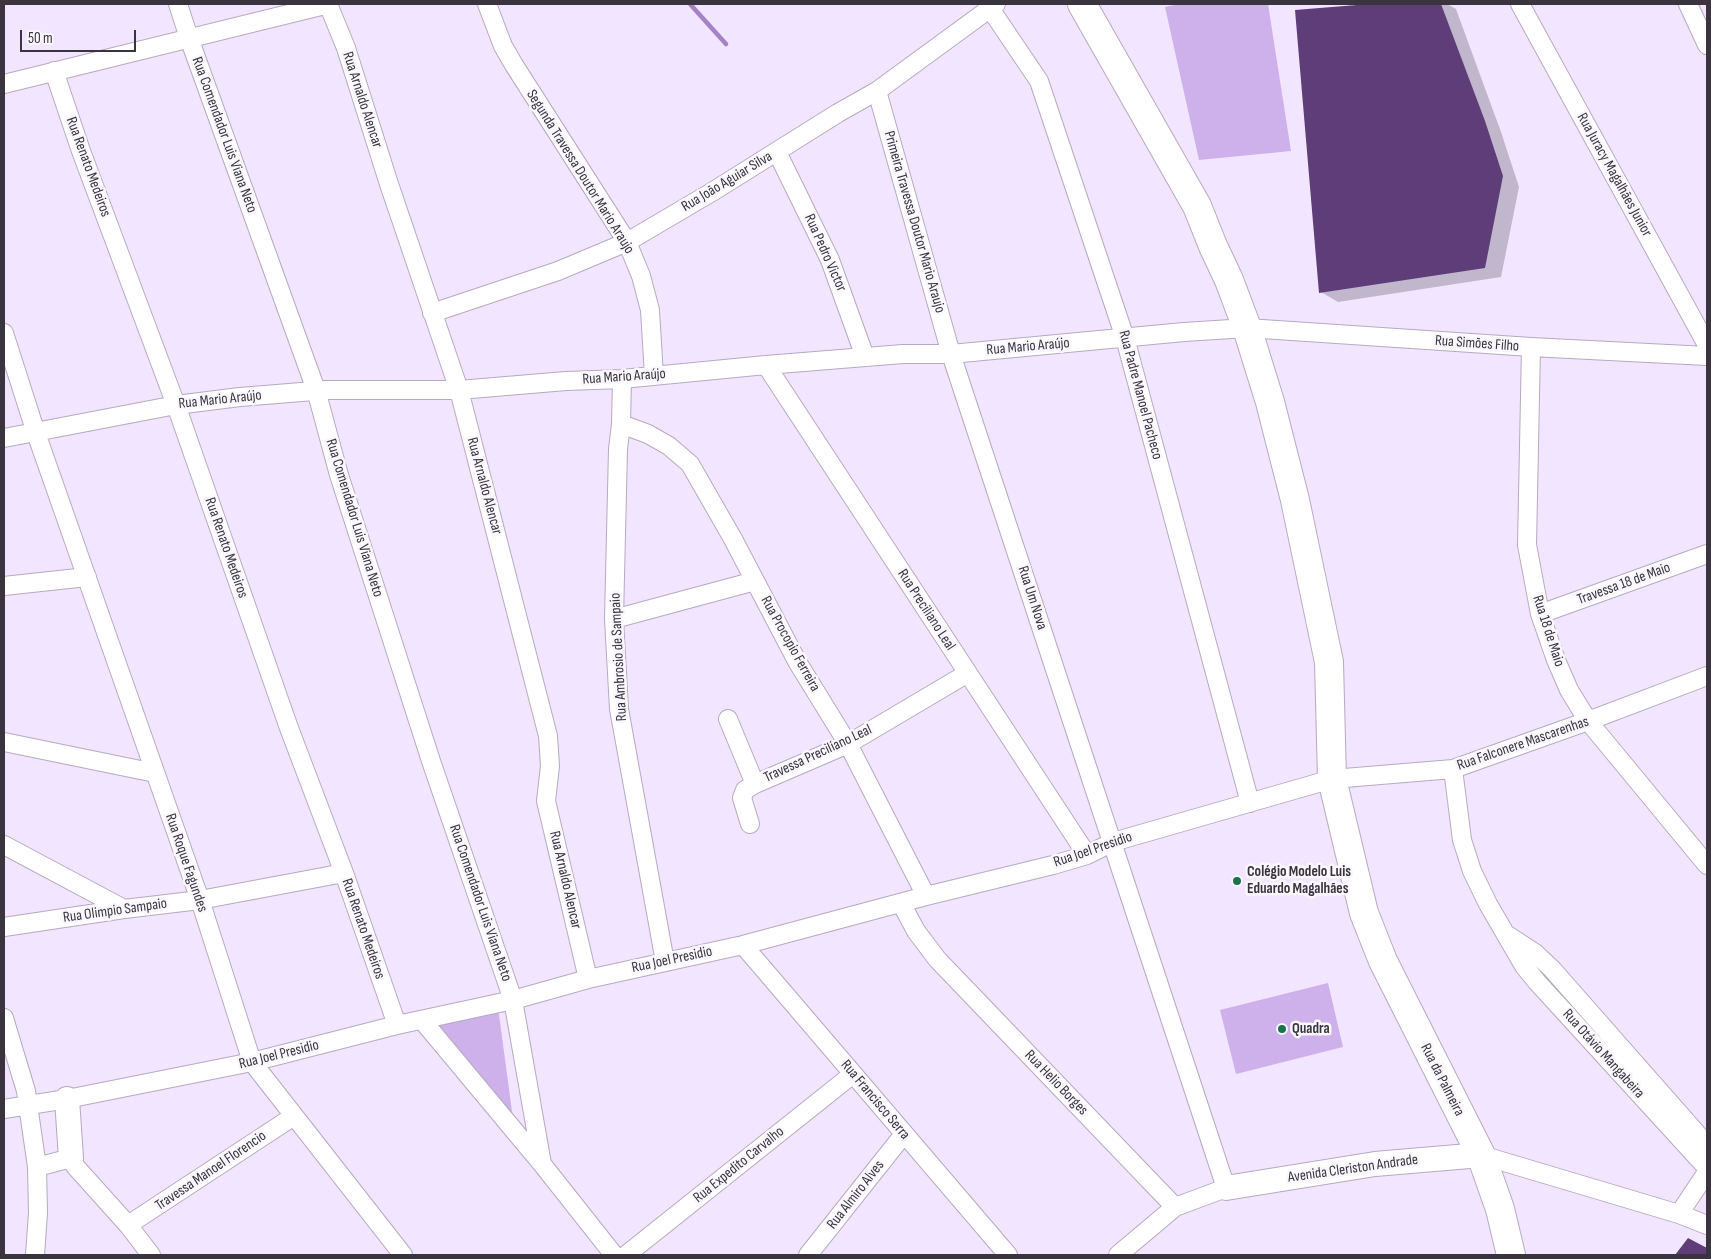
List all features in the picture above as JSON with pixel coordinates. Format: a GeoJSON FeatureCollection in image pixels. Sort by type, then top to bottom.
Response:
{"type":"FeatureCollection","features":[{"type":"Feature","properties":{"kind":"main road","name":"Rua da Palmeira"},"geometry":{"type":"LineString","coordinates":[[1082,4],[1197,206],[1248,328],[1270,402],[1295,500],[1329,662],[1332,778],[1364,913],[1383,961],[1480,1156],[1500,1209],[1511,1255]]}},
{"type":"Feature","properties":{"kind":"street","name":"Rua Comendador Luis Viana Neto"},"geometry":{"type":"LineString","coordinates":[[178,4],[316,390],[339,475],[428,751],[513,1000],[542,1164]]}},
{"type":"Feature","properties":{"kind":"street"},"geometry":{"type":"LineString","coordinates":[[4,84],[328,4]]}},
{"type":"Feature","properties":{"kind":"street","name":"Rua Arnaldo Alencar"},"geometry":{"type":"LineString","coordinates":[[328,4],[346,48],[459,390],[548,736],[550,766],[546,801],[588,979]]}},
{"type":"Feature","properties":{"kind":"street","name":"Segunda Travessa Doutor Mario Araujo"},"geometry":{"type":"LineString","coordinates":[[487,4],[503,46],[514,65],[627,242],[641,276],[650,310],[654,376]]}},
{"type":"Feature","properties":{"kind":"street","name":"Rua Juracy Magalhães Junior"},"geometry":{"type":"LineString","coordinates":[[1520,4],[1707,345]]}},
{"type":"Feature","properties":{"kind":"street"},"geometry":{"type":"LineString","coordinates":[[1688,4],[1707,45]]}},
{"type":"Feature","properties":{"kind":"street","name":"Rua João Aguiar Silva"},"geometry":{"type":"LineString","coordinates":[[432,313],[558,271],[627,242],[777,152],[838,112],[877,91],[992,5]]}},
{"type":"Feature","properties":{"kind":"street","name":"Rua Padre Manoel Pacheco"},"geometry":{"type":"LineString","coordinates":[[992,5],[1039,81],[1125,338],[1250,803]]}},
{"type":"Feature","properties":{"kind":"street","name":"Rua Renato Medeiros"},"geometry":{"type":"LineString","coordinates":[[54,71],[81,151],[176,405],[289,728],[344,873],[397,1025]]}},
{"type":"Feature","properties":{"kind":"street","name":"Primeira Travessa Doutor Mario Araujo"},"geometry":{"type":"LineString","coordinates":[[877,91],[951,354]]}},
{"type":"Feature","properties":{"kind":"street","name":"Rua Pedro Victor"},"geometry":{"type":"LineString","coordinates":[[777,152],[830,260],[865,357]]}},
{"type":"Feature","properties":{"kind":"street","name":"Rua Mario Araújo"},"geometry":{"type":"LineString","coordinates":[[4,438],[176,405],[316,390],[459,390],[566,381],[622,379],[865,357],[951,354],[1184,332],[1248,328]]}},
{"type":"Feature","properties":{"kind":"street","name":"Rua Simões Filho"},"geometry":{"type":"LineString","coordinates":[[1248,328],[1531,348],[1707,356]]}},
{"type":"Feature","properties":{"kind":"street","name":"Rua Roque Fagundes"},"geometry":{"type":"LineString","coordinates":[[4,333],[36,433],[200,900],[252,1062],[403,1255]]}},
{"type":"Feature","properties":{"kind":"street","name":"Rua 18 de Maio"},"geometry":{"type":"LineString","coordinates":[[1531,348],[1527,545],[1540,614],[1569,690],[1588,722],[1707,865]]}},
{"type":"Feature","properties":{"kind":"street","name":"Rua Um Nova"},"geometry":{"type":"LineString","coordinates":[[951,354],[1226,1188]]}},
{"type":"Feature","properties":{"kind":"street","name":"Rua Preciliano Leal"},"geometry":{"type":"LineString","coordinates":[[766,365],[1087,855]]}},
{"type":"Feature","properties":{"kind":"street","name":"Rua Ambrosio de Sampaio"},"geometry":{"type":"LineString","coordinates":[[622,379],[621,424],[618,449],[614,620],[619,709],[665,962]]}},
{"type":"Feature","properties":{"kind":"street","name":"Rua Procopio Ferreira"},"geometry":{"type":"LineString","coordinates":[[621,424],[648,434],[669,446],[690,464],[798,663],[848,744],[926,896]]}},
{"type":"Feature","properties":{"kind":"street","name":"Travessa 18 de Maio"},"geometry":{"type":"LineString","coordinates":[[1540,614],[1707,554]]}},
{"type":"Feature","properties":{"kind":"street"},"geometry":{"type":"LineString","coordinates":[[4,586],[87,577]]}},
{"type":"Feature","properties":{"kind":"street"},"geometry":{"type":"LineString","coordinates":[[614,620],[755,581]]}},
{"type":"Feature","properties":{"kind":"street","name":"Travessa Preciliano Leal"},"geometry":{"type":"LineString","coordinates":[[728,719],[755,784],[848,744],[968,673]]}},
{"type":"Feature","properties":{"kind":"street","name":"Rua Falconere Mascarenhas"},"geometry":{"type":"LineString","coordinates":[[1332,778],[1453,770],[1588,722],[1707,676]]}},
{"type":"Feature","properties":{"kind":"street"},"geometry":{"type":"LineString","coordinates":[[4,742],[155,774]]}},
{"type":"Feature","properties":{"kind":"street","name":"Rua Otávio Mangabeira"},"geometry":{"type":"LineString","coordinates":[[1453,770],[1462,840],[1472,871],[1485,898],[1524,966],[1707,1170]]}},
{"type":"Feature","properties":{"kind":"street","name":"Rua Joel Presidio"},"geometry":{"type":"LineString","coordinates":[[4,1109],[67,1099],[252,1062],[397,1025],[513,1000],[588,979],[743,945],[1087,855],[1113,842],[1332,778]]}},
{"type":"Feature","properties":{"kind":"street"},"geometry":{"type":"LineString","coordinates":[[750,824],[742,798],[745,790],[755,784]]}},
{"type":"Feature","properties":{"kind":"street"},"geometry":{"type":"LineString","coordinates":[[4,845],[124,909]]}},
{"type":"Feature","properties":{"kind":"street","name":"Rua Olimpio Sampaio"},"geometry":{"type":"LineString","coordinates":[[4,927],[200,900],[344,873]]}},
{"type":"Feature","properties":{"kind":"street","name":"Rua Helio Borges"},"geometry":{"type":"LineString","coordinates":[[901,903],[916,931],[937,959],[1176,1207]]}},
{"type":"Feature","properties":{"kind":"street","name":"Rua Otávio Mangabeira"},"geometry":{"type":"LineString","coordinates":[[1506,934],[1535,953],[1552,969],[1707,1145]]}},
{"type":"Feature","properties":{"kind":"street","name":"Rua Francisco Serra"},"geometry":{"type":"LineString","coordinates":[[743,945],[1008,1255]]}},
{"type":"Feature","properties":{"kind":"street"},"geometry":{"type":"LineString","coordinates":[[4,1018],[23,1076],[37,1167],[38,1213],[35,1255]]}},
{"type":"Feature","properties":{"kind":"street"},"geometry":{"type":"LineString","coordinates":[[422,1020],[542,1164],[614,1255]]}},
{"type":"Feature","properties":{"kind":"street"},"geometry":{"type":"LineString","coordinates":[[1624,1077],[1637,1065]]}},
{"type":"Feature","properties":{"kind":"street","name":"Rua Expedito Carvalho"},"geometry":{"type":"LineString","coordinates":[[626,1255],[853,1074]]}},
{"type":"Feature","properties":{"kind":"street"},"geometry":{"type":"LineString","coordinates":[[67,1099],[71,1158],[75,1166],[151,1255]]}},
{"type":"Feature","properties":{"kind":"street","name":"Travessa Manoel Florencio"},"geometry":{"type":"LineString","coordinates":[[128,1226],[294,1116]]}},
{"type":"Feature","properties":{"kind":"street","name":"Rua Almiro Alves"},"geometry":{"type":"LineString","coordinates":[[814,1253],[904,1134]]}},
{"type":"Feature","properties":{"kind":"street"},"geometry":{"type":"LineString","coordinates":[[1480,1156],[1679,1214],[1707,1225]]}},
{"type":"Feature","properties":{"kind":"street","name":"Avenida Cleriston Andrade"},"geometry":{"type":"LineString","coordinates":[[1226,1188],[1375,1164],[1480,1156]]}},
{"type":"Feature","properties":{"kind":"street"},"geometry":{"type":"LineString","coordinates":[[37,1167],[71,1158]]}},
{"type":"Feature","properties":{"kind":"street"},"geometry":{"type":"LineString","coordinates":[[1679,1214],[1707,1170]]}},
{"type":"Feature","properties":{"kind":"street"},"geometry":{"type":"LineString","coordinates":[[1118,1255],[1176,1207],[1226,1188]]}},
{"type":"Feature","properties":{"kind":"shaded area"},"geometry":{"type":"Polygon","coordinates":[[[1180,4],[1268,4],[1291,151],[1199,160],[1165,7],[1180,4]]]}},
{"type":"Feature","properties":{"kind":"shaded area","name":"Quadra"},"geometry":{"type":"Polygon","coordinates":[[[1328,983],[1343,1047],[1236,1074],[1220,1010],[1328,983]]]}},
{"type":"Feature","properties":{"kind":"shaded area"},"geometry":{"type":"Polygon","coordinates":[[[498,1007],[513,1119],[438,1024],[498,1007]]]}},
{"type":"Feature","properties":{"kind":"building"},"geometry":{"type":"Polygon","coordinates":[[[1369,4],[1441,4],[1485,121],[1503,176],[1485,268],[1319,293],[1295,10],[1369,4]]]}},
{"type":"Feature","properties":{"kind":"building"},"geometry":{"type":"Polygon","coordinates":[[[1688,1238],[1707,1248],[1707,1255],[1675,1255],[1688,1238]]]}},
{"type":"Feature","properties":{"kind":"waterway"},"geometry":{"type":"LineString","coordinates":[[690,4],[726,44]]}},
{"type":"Feature","properties":{"kind":"place","name":"Colégio Modelo Luis Eduardo Magalhães"},"geometry":{"type":"Point","coordinates":[1237,881]}},
{"type":"Feature","properties":{"kind":"place","name":"Quadra"},"geometry":{"type":"Point","coordinates":[1282,1029]}}]}
